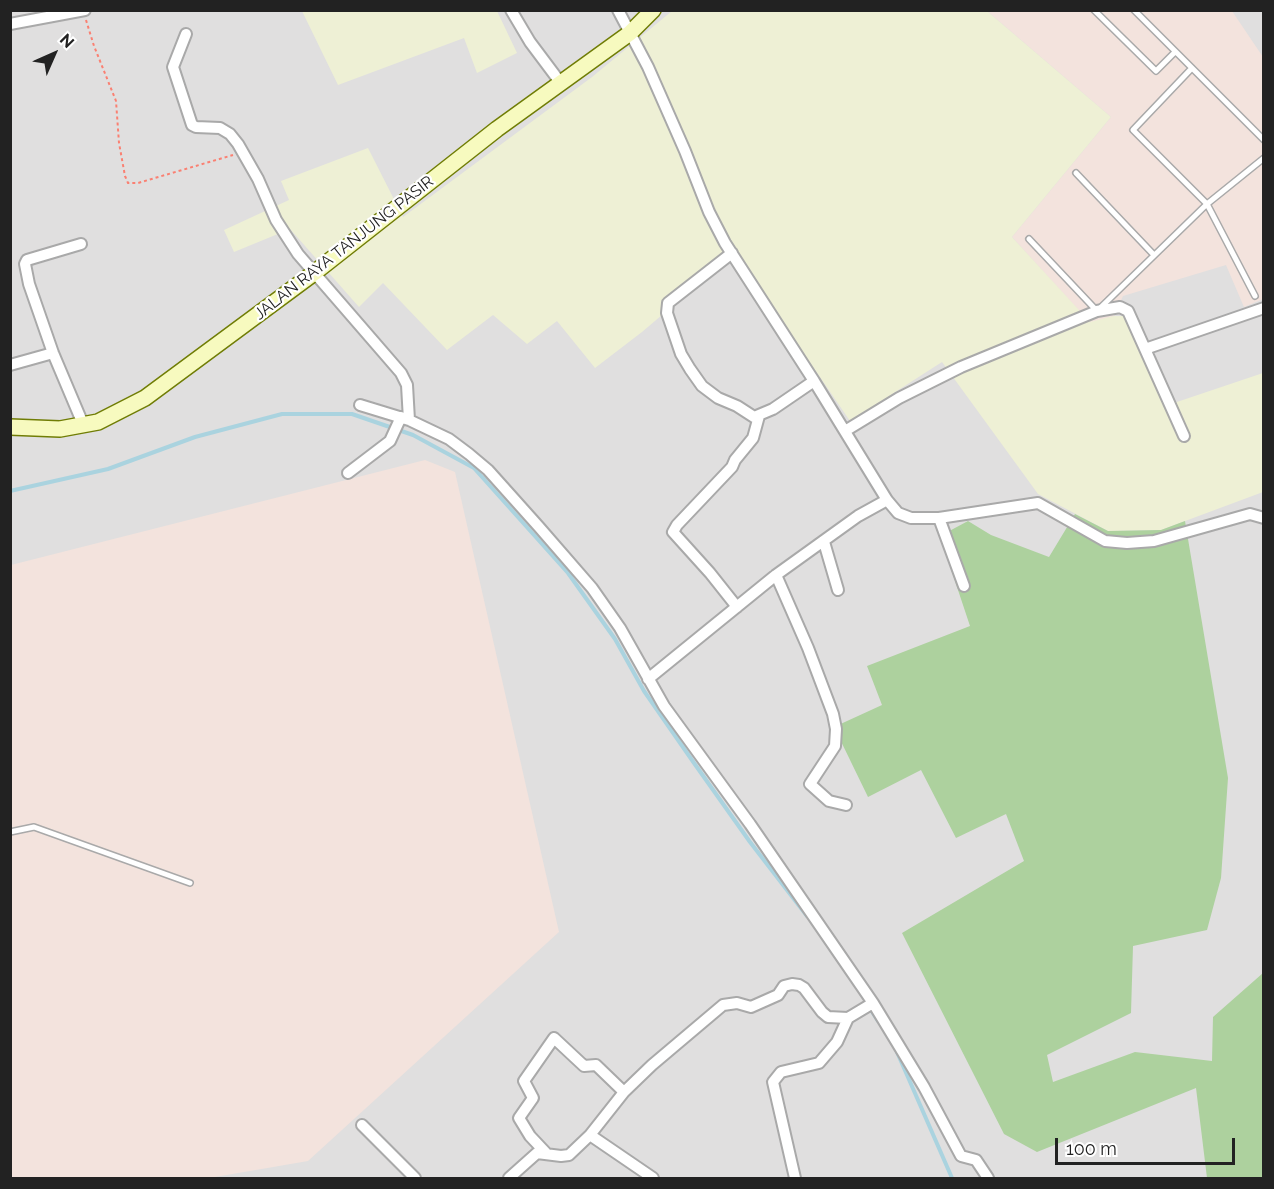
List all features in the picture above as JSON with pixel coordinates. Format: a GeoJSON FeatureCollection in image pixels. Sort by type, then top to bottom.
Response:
{"type":"FeatureCollection","features":[{"type":"Feature","properties":{"kind":"street"},"geometry":{"type":"LineString","coordinates":[[511,10],[530,42],[560,82]]}},
{"type":"Feature","properties":{"kind":"street"},"geometry":{"type":"LineString","coordinates":[[618,10],[648,67],[709,212],[732,253],[887,500],[898,513],[904,516],[939,518],[1038,503],[1105,540],[1127,543],[1154,541],[1250,514],[1263,518]]}},
{"type":"Feature","properties":{"kind":"street","name":"JALAN RAYA TANJUNG PASIR"},"geometry":{"type":"LineString","coordinates":[[10,427],[60,429],[98,422],[145,398],[314,273],[560,82],[630,33],[653,10]]}},
{"type":"Feature","properties":{"kind":"street"},"geometry":{"type":"LineString","coordinates":[[10,24],[85,11]]}},
{"type":"Feature","properties":{"kind":"street"},"geometry":{"type":"LineString","coordinates":[[186,34],[173,67],[192,125],[196,128],[215,127],[226,132],[244,152],[276,220],[298,254],[401,373],[407,385],[403,418],[390,441],[348,473]]}},
{"type":"Feature","properties":{"kind":"street"},"geometry":{"type":"LineString","coordinates":[[81,244],[27,260],[25,264],[29,284],[53,353],[83,424]]}},
{"type":"Feature","properties":{"kind":"street"},"geometry":{"type":"LineString","coordinates":[[732,253],[668,303],[667,313],[681,354],[702,386],[718,398],[737,406],[751,416],[759,416],[773,409],[814,381]]}},
{"type":"Feature","properties":{"kind":"street"},"geometry":{"type":"LineString","coordinates":[[845,431],[899,398],[961,367],[1097,311],[1118,308],[1126,309],[1184,436]]}},
{"type":"Feature","properties":{"kind":"street"},"geometry":{"type":"LineString","coordinates":[[1145,349],[1263,309]]}},
{"type":"Feature","properties":{"kind":"street"},"geometry":{"type":"LineString","coordinates":[[10,365],[53,353]]}},
{"type":"Feature","properties":{"kind":"street"},"geometry":{"type":"LineString","coordinates":[[360,405],[403,418],[449,440],[469,454],[495,478],[592,588],[620,628],[648,679],[688,741],[750,824],[868,1006],[924,1087],[961,1156],[976,1160],[988,1179]]}},
{"type":"Feature","properties":{"kind":"street"},"geometry":{"type":"LineString","coordinates":[[737,606],[673,532],[732,467],[751,440],[759,416]]}},
{"type":"Feature","properties":{"kind":"street"},"geometry":{"type":"LineString","coordinates":[[648,679],[776,575],[858,516],[887,500]]}},
{"type":"Feature","properties":{"kind":"street"},"geometry":{"type":"LineString","coordinates":[[939,518],[964,586]]}},
{"type":"Feature","properties":{"kind":"street"},"geometry":{"type":"LineString","coordinates":[[824,542],[838,590]]}},
{"type":"Feature","properties":{"kind":"street"},"geometry":{"type":"LineString","coordinates":[[776,575],[808,648],[833,714],[836,729],[835,746],[810,784],[829,801],[846,805]]}},
{"type":"Feature","properties":{"kind":"street"},"geometry":{"type":"LineString","coordinates":[[509,1179],[537,1153],[568,1155],[590,1135],[624,1092],[719,1007],[737,1003],[751,1007],[778,995],[786,985],[796,984],[804,988],[826,1016],[848,1018]]}},
{"type":"Feature","properties":{"kind":"street"},"geometry":{"type":"LineString","coordinates":[[795,1179],[773,1082],[781,1072],[819,1063],[837,1042],[848,1018],[868,1006]]}},
{"type":"Feature","properties":{"kind":"street"},"geometry":{"type":"LineString","coordinates":[[546,1153],[530,1136],[519,1118],[532,1098],[524,1081],[554,1038],[583,1065],[595,1064],[624,1092]]}},
{"type":"Feature","properties":{"kind":"street"},"geometry":{"type":"LineString","coordinates":[[362,1125],[415,1179]]}},
{"type":"Feature","properties":{"kind":"street"},"geometry":{"type":"LineString","coordinates":[[590,1135],[653,1178]]}},
{"type":"Feature","properties":{"kind":"lane"},"geometry":{"type":"LineString","coordinates":[[1094,10],[1156,71],[1175,52]]}},
{"type":"Feature","properties":{"kind":"lane"},"geometry":{"type":"LineString","coordinates":[[1134,10],[1263,140]]}},
{"type":"Feature","properties":{"kind":"lane"},"geometry":{"type":"LineString","coordinates":[[1192,68],[1133,130],[1207,204],[1255,296]]}},
{"type":"Feature","properties":{"kind":"lane"},"geometry":{"type":"LineString","coordinates":[[1029,239],[1097,311],[1207,204],[1263,158]]}},
{"type":"Feature","properties":{"kind":"lane"},"geometry":{"type":"LineString","coordinates":[[1076,173],[1154,255]]}},
{"type":"Feature","properties":{"kind":"lane"},"geometry":{"type":"LineString","coordinates":[[10,832],[34,826],[190,883]]}},
{"type":"Feature","properties":{"kind":"path"},"geometry":{"type":"LineString","coordinates":[[85,11],[94,46],[116,102],[117,129],[123,169],[128,183],[138,183],[244,152]]}},
{"type":"Feature","properties":{"kind":"shaded area"},"geometry":{"type":"Polygon","coordinates":[[[11,11],[1263,11],[1263,1178],[11,1178],[11,11]]]}},
{"type":"Feature","properties":{"kind":"shaded area"},"geometry":{"type":"Polygon","coordinates":[[[987,11],[1232,11],[1263,57],[1263,299],[1244,307],[1226,265],[1123,296],[1114,316],[1090,323],[1012,237],[1111,117],[987,11]]]}},
{"type":"Feature","properties":{"kind":"shaded area"},"geometry":{"type":"Polygon","coordinates":[[[425,460],[455,472],[559,932],[308,1161],[209,1178],[11,1178],[11,565],[425,460]]]}},
{"type":"Feature","properties":{"kind":"green space"},"geometry":{"type":"Polygon","coordinates":[[[302,11],[497,11],[517,53],[477,73],[464,38],[338,85],[302,11]]]}},
{"type":"Feature","properties":{"kind":"green space"},"geometry":{"type":"Polygon","coordinates":[[[672,11],[987,11],[1111,117],[1012,237],[1090,322],[1114,316],[1125,316],[1165,406],[1263,373],[1263,492],[1161,530],[1108,531],[1038,494],[942,362],[850,421],[735,253],[642,332],[595,368],[557,321],[527,344],[493,315],[447,350],[383,283],[359,307],[290,229],[234,252],[224,230],[289,200],[281,181],[368,148],[403,217],[592,77],[672,11]]]}},
{"type":"Feature","properties":{"kind":"green space"},"geometry":{"type":"Polygon","coordinates":[[[1075,514],[1108,531],[1161,530],[1185,521],[1228,778],[1221,878],[1207,930],[1133,946],[1131,1013],[1047,1055],[1053,1082],[1135,1052],[1212,1061],[1213,1017],[1263,973],[1263,1178],[1207,1178],[1196,1088],[1037,1152],[1004,1134],[902,933],[1024,861],[1006,814],[956,838],[921,770],[868,797],[834,727],[882,705],[867,666],[970,626],[940,536],[968,521],[991,535],[1049,557],[1075,514]]]}},
{"type":"Feature","properties":{"kind":"waterway"},"geometry":{"type":"LineString","coordinates":[[10,491],[108,469],[195,437],[282,414],[352,414],[413,435],[474,468],[568,573],[615,639],[644,691],[694,763],[750,842],[807,916]]}},
{"type":"Feature","properties":{"kind":"waterway"},"geometry":{"type":"LineString","coordinates":[[869,1007],[878,1021]]}},
{"type":"Feature","properties":{"kind":"waterway"},"geometry":{"type":"LineString","coordinates":[[897,1052],[952,1178]]}}]}
